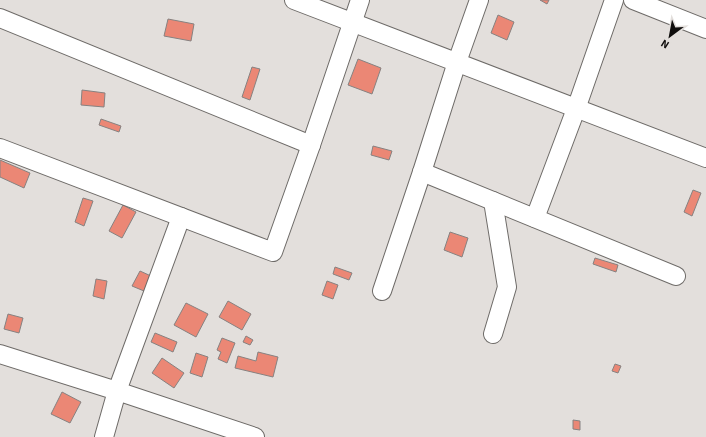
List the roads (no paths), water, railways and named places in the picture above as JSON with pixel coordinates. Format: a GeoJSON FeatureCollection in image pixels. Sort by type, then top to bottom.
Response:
{"type":"FeatureCollection","features":[{"type":"Feature","properties":{"kind":"street"},"geometry":{"type":"LineString","coordinates":[[294,0],[706,158]]}},
{"type":"Feature","properties":{"kind":"street"},"geometry":{"type":"LineString","coordinates":[[0,148],[273,252],[360,0]]}},
{"type":"Feature","properties":{"kind":"street"},"geometry":{"type":"LineString","coordinates":[[382,291],[457,62],[479,0]]}},
{"type":"Feature","properties":{"kind":"street"},"geometry":{"type":"LineString","coordinates":[[535,218],[576,109],[614,0]]}},
{"type":"Feature","properties":{"kind":"street"},"geometry":{"type":"LineString","coordinates":[[634,0],[706,29]]}},
{"type":"Feature","properties":{"kind":"street"},"geometry":{"type":"LineString","coordinates":[[0,18],[311,145]]}},
{"type":"Feature","properties":{"kind":"street"},"geometry":{"type":"LineString","coordinates":[[422,172],[676,276]]}},
{"type":"Feature","properties":{"kind":"street"},"geometry":{"type":"LineString","coordinates":[[493,201],[506,287],[493,334]]}},
{"type":"Feature","properties":{"kind":"street"},"geometry":{"type":"LineString","coordinates":[[104,437],[118,391],[181,217]]}},
{"type":"Feature","properties":{"kind":"street"},"geometry":{"type":"LineString","coordinates":[[0,354],[118,391],[255,437]]}}]}
